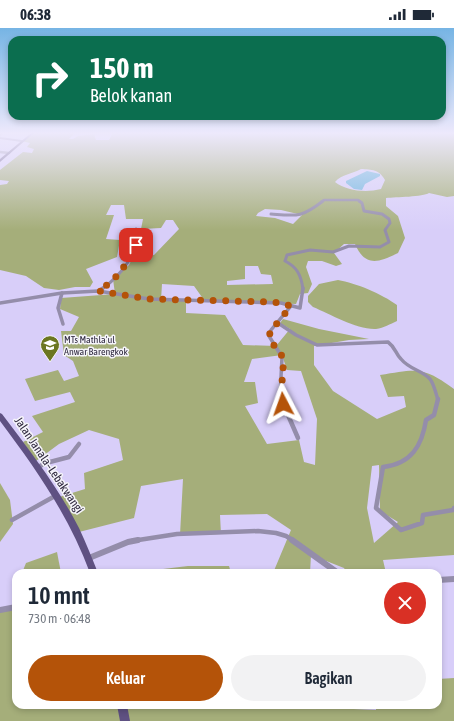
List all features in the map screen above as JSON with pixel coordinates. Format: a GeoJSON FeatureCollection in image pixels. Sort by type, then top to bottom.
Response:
{"type":"FeatureCollection","features":[{"type":"Feature","properties":{"kind":"main road","name":"Jalan Janala–Lebakwangi"},"geometry":{"type":"LineString","coordinates":[[0,416],[38,467],[74,525],[93,569]]}},
{"type":"Feature","properties":{"kind":"main road"},"geometry":{"type":"LineString","coordinates":[[123,709],[125,721]]}},
{"type":"Feature","properties":{"kind":"street"},"geometry":{"type":"LineString","coordinates":[[0,303],[62,293],[98,291],[142,298],[274,302],[300,308],[304,297],[303,288],[297,269],[285,260],[286,255],[310,250],[333,252],[348,246],[384,246],[389,242],[385,230],[390,223],[389,219],[382,214],[364,211],[361,201],[356,199],[324,200],[311,210],[297,216],[271,214]]}},
{"type":"Feature","properties":{"kind":"street"},"geometry":{"type":"LineString","coordinates":[[98,291],[107,286],[124,268],[136,245],[136,229]]}},
{"type":"Feature","properties":{"kind":"street"},"geometry":{"type":"LineString","coordinates":[[62,293],[57,307],[57,313],[63,324]]}},
{"type":"Feature","properties":{"kind":"street"},"geometry":{"type":"LineString","coordinates":[[291,306],[278,324],[271,330],[269,336],[282,358],[280,397],[298,438]]}},
{"type":"Feature","properties":{"kind":"street"},"geometry":{"type":"LineString","coordinates":[[278,324],[317,345],[388,342],[395,347],[400,358],[410,368],[421,372],[431,380],[438,400],[434,415],[426,420],[423,438],[405,462],[393,467],[383,467],[376,508],[401,530],[422,523],[423,515],[453,510],[454,508]]}},
{"type":"Feature","properties":{"kind":"street"},"geometry":{"type":"LineString","coordinates":[[38,467],[46,463],[69,457],[79,444]]}},
{"type":"Feature","properties":{"kind":"street"},"geometry":{"type":"LineString","coordinates":[[12,520],[55,496]]}},
{"type":"Feature","properties":{"kind":"street"},"geometry":{"type":"LineString","coordinates":[[89,558],[128,542],[177,534],[258,531],[286,536],[332,569]]}},
{"type":"Feature","properties":{"kind":"street"},"geometry":{"type":"LineString","coordinates":[[442,580],[454,579]]}},
{"type":"Feature","properties":{"kind":"street"},"geometry":{"type":"LineString","coordinates":[[0,610],[12,608]]}},
{"type":"Feature","properties":{"kind":"green space"},"geometry":{"type":"Polygon","coordinates":[[[6,165],[454,165],[454,196],[447,197],[429,193],[415,196],[386,198],[386,206],[398,216],[405,238],[398,253],[378,261],[373,261],[363,257],[355,244],[344,244],[334,253],[342,264],[336,266],[322,261],[308,261],[306,267],[312,284],[308,293],[300,294],[296,304],[204,300],[194,286],[162,284],[161,300],[186,301],[186,313],[225,315],[243,345],[276,346],[290,329],[280,323],[283,319],[319,329],[369,339],[349,340],[314,346],[314,365],[333,391],[377,419],[406,407],[404,396],[388,397],[380,375],[403,371],[419,371],[435,376],[454,389],[454,555],[383,560],[385,569],[345,569],[311,555],[310,569],[275,569],[291,530],[267,514],[220,515],[221,534],[180,535],[183,479],[141,486],[134,518],[79,532],[59,497],[85,489],[84,473],[123,460],[119,439],[89,430],[59,444],[36,461],[23,442],[43,432],[32,416],[75,402],[70,392],[35,401],[25,379],[58,370],[64,381],[79,376],[73,361],[64,355],[61,331],[71,331],[79,317],[60,309],[61,298],[115,294],[113,279],[129,265],[133,257],[154,255],[179,229],[173,220],[166,220],[161,228],[141,229],[143,219],[126,219],[124,205],[111,205],[106,215],[114,215],[106,239],[120,240],[117,257],[86,269],[93,282],[90,287],[75,287],[59,290],[44,288],[26,276],[0,270],[0,185],[7,184],[9,181],[0,180],[0,170],[6,165]],[[361,169],[338,179],[335,182],[345,187],[357,190],[369,191],[381,189],[385,180],[383,176],[372,170],[361,169]],[[265,209],[256,216],[275,218],[293,224],[302,215],[281,210],[265,209]],[[245,266],[245,279],[227,281],[227,285],[273,284],[271,275],[261,274],[258,266],[245,266]],[[282,355],[252,359],[244,382],[255,382],[258,403],[245,406],[267,444],[299,440],[304,462],[315,465],[317,419],[301,371],[287,370],[282,355]],[[379,465],[372,466],[367,508],[374,543],[398,522],[380,511],[379,465]]]}},
{"type":"Feature","properties":{"kind":"green space"},"geometry":{"type":"Polygon","coordinates":[[[338,280],[369,290],[397,305],[397,321],[384,327],[369,329],[344,321],[313,307],[308,302],[308,296],[319,284],[338,280]]]}},
{"type":"Feature","properties":{"kind":"green space"},"geometry":{"type":"Polygon","coordinates":[[[0,483],[10,500],[13,524],[0,542],[0,483]]]}},
{"type":"Feature","properties":{"kind":"green space"},"geometry":{"type":"Polygon","coordinates":[[[57,552],[60,569],[24,569],[26,563],[57,552]]]}},
{"type":"Feature","properties":{"kind":"green space"},"geometry":{"type":"Polygon","coordinates":[[[188,566],[229,566],[230,569],[163,569],[188,566]]]}},
{"type":"Feature","properties":{"kind":"green space"},"geometry":{"type":"Polygon","coordinates":[[[12,606],[12,709],[442,709],[442,679],[454,678],[454,721],[0,721],[0,611],[11,609],[12,606]]]}},
{"type":"Feature","properties":{"kind":"water"},"geometry":{"type":"Polygon","coordinates":[[[367,171],[380,174],[380,176],[365,184],[362,190],[354,189],[346,183],[346,181],[367,171]]]}},
{"type":"Feature","properties":{"kind":"place","name":"MTs Mathla'ul Anwar Barengkok"},"geometry":{"type":"Point","coordinates":[50,362]}},
{"type":"Feature","properties":{"kind":"route"},"geometry":{"type":"LineString","coordinates":[[136,245],[124,268],[107,286],[98,291],[116,293],[135,298],[274,302],[291,306],[269,334],[274,347],[281,354],[282,358],[283,364],[280,397],[283,404]]}}]}
